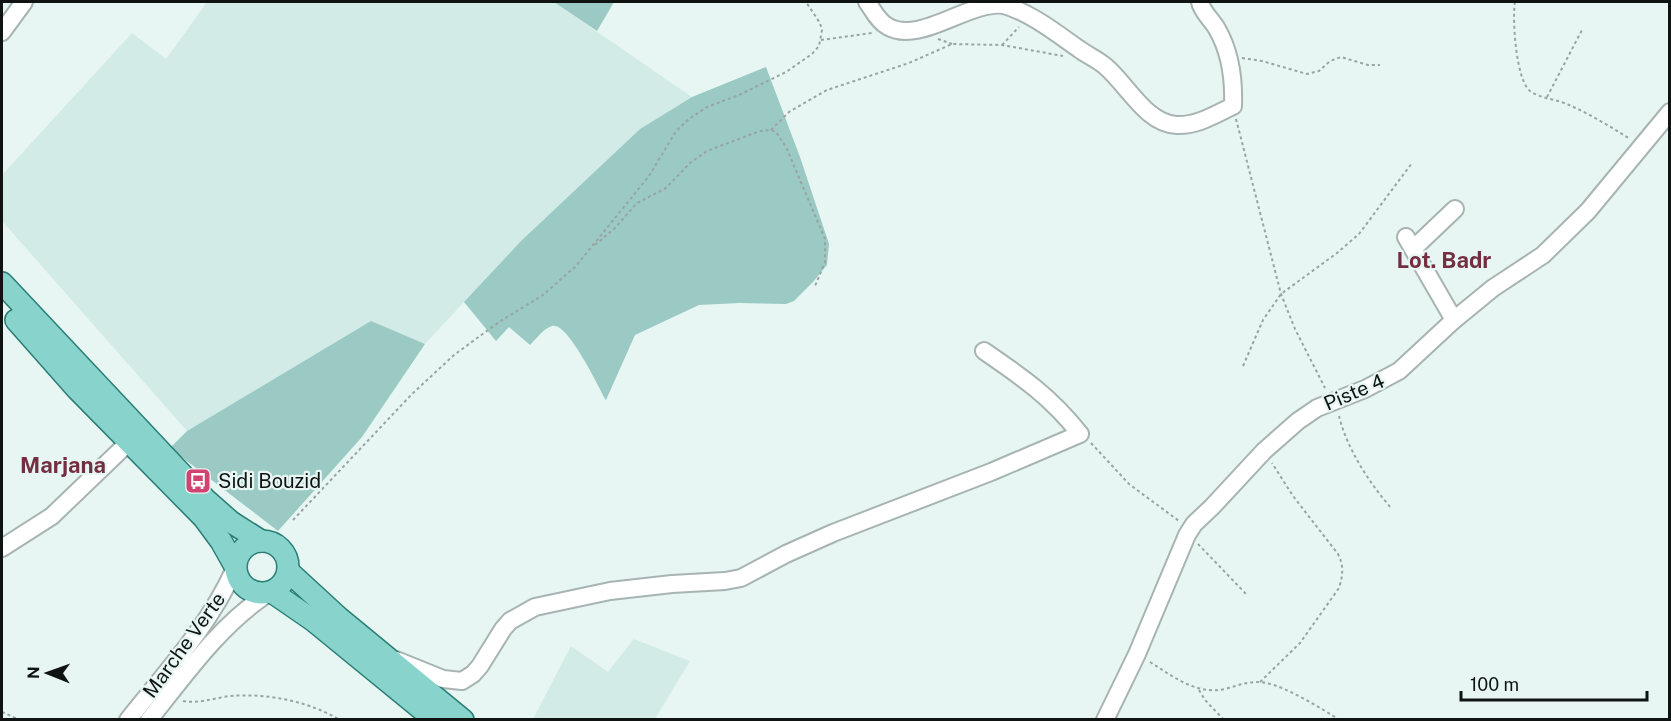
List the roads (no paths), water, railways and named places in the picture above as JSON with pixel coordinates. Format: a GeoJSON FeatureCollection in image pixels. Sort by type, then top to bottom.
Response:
{"type":"FeatureCollection","features":[{"type":"Feature","properties":{"kind":"main road"},"geometry":{"type":"LineString","coordinates":[[2,283],[205,500],[231,522],[261,541],[279,547],[286,558],[288,571],[282,584],[269,593]]}},
{"type":"Feature","properties":{"kind":"main road"},"geometry":{"type":"LineString","coordinates":[[2,304],[77,388],[204,518],[221,541],[235,567]]}},
{"type":"Feature","properties":{"kind":"main road"},"geometry":{"type":"LineString","coordinates":[[261,541],[248,544],[236,559],[236,575],[243,586],[254,593],[269,593],[315,621],[435,720]]}},
{"type":"Feature","properties":{"kind":"main road"},"geometry":{"type":"LineString","coordinates":[[288,571],[323,604],[462,720]]}},
{"type":"Feature","properties":{"kind":"street"},"geometry":{"type":"LineString","coordinates":[[2,32],[24,2]]}},
{"type":"Feature","properties":{"kind":"street"},"geometry":{"type":"LineString","coordinates":[[867,2],[886,26],[895,30],[914,29],[990,3],[1006,6],[1058,33],[1107,67],[1152,115],[1166,123],[1191,124],[1233,106],[1230,58],[1223,40],[1200,2]]}},
{"type":"Feature","properties":{"kind":"street","name":"Piste 4"},"geometry":{"type":"LineString","coordinates":[[1105,720],[1137,654],[1189,531],[1264,451],[1317,408],[1379,383],[1400,371],[1454,320],[1493,288],[1550,248],[1588,211],[1670,112]]}},
{"type":"Feature","properties":{"kind":"street"},"geometry":{"type":"LineString","coordinates":[[1454,320],[1410,243],[1455,209]]}},
{"type":"Feature","properties":{"kind":"street"},"geometry":{"type":"LineString","coordinates":[[384,655],[443,679],[462,681],[480,666],[510,621],[535,607],[610,591],[741,578],[824,536],[1007,466],[1080,434],[1063,412],[1045,395],[984,351]]}},
{"type":"Feature","properties":{"kind":"street"},"geometry":{"type":"LineString","coordinates":[[2,548],[52,516],[129,442]]}},
{"type":"Feature","properties":{"kind":"street","name":"Marche Verte"},"geometry":{"type":"LineString","coordinates":[[128,720],[208,618],[228,586],[235,567]]}},
{"type":"Feature","properties":{"kind":"street","name":"Marche Verte"},"geometry":{"type":"LineString","coordinates":[[149,720],[225,628],[251,604],[269,593]]}},
{"type":"Feature","properties":{"kind":"place","name":"Sidi Bouzid"},"geometry":{"type":"Point","coordinates":[198,481]}},
{"type":"Feature","properties":{"kind":"district","name":"Lot. Badr"},"geometry":{"type":"Point","coordinates":[1444,260]}},
{"type":"Feature","properties":{"kind":"district","name":"Marjana"},"geometry":{"type":"Point","coordinates":[63,465]}}]}
